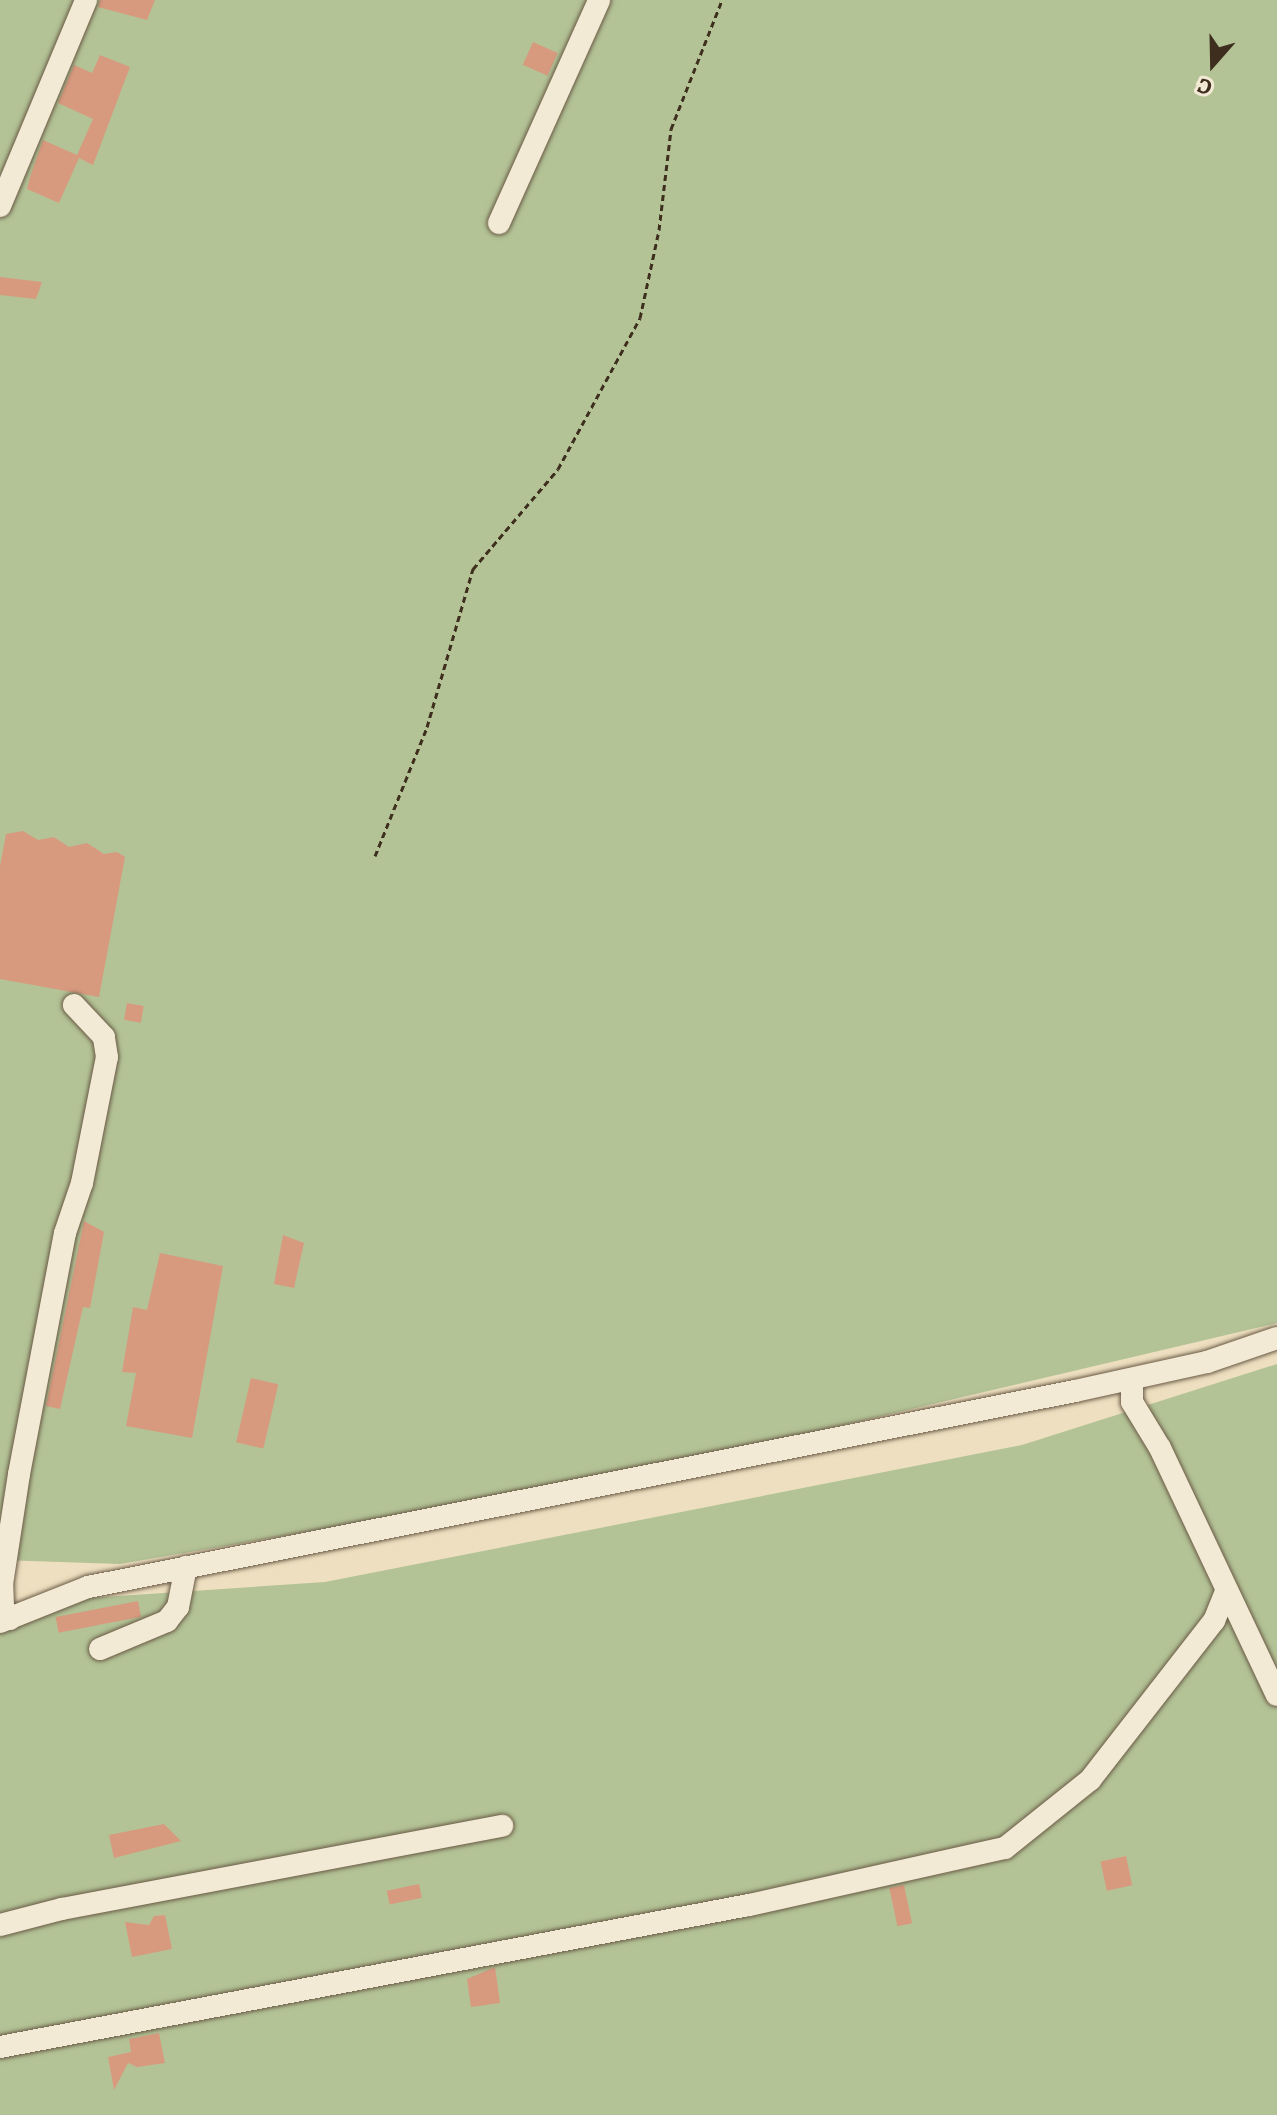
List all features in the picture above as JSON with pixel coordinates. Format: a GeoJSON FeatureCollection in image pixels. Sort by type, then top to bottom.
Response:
{"type":"FeatureCollection","features":[{"type":"Feature","properties":{"kind":"street"},"geometry":{"type":"LineString","coordinates":[[0,206],[86,0]]}},
{"type":"Feature","properties":{"kind":"street"},"geometry":{"type":"LineString","coordinates":[[499,223],[599,0]]}},
{"type":"Feature","properties":{"kind":"street"},"geometry":{"type":"LineString","coordinates":[[74,1005],[104,1037],[107,1057],[82,1183],[65,1233],[2,1584],[5,1620],[88,1587],[1132,1379],[1236,1354],[1277,1338]]}},
{"type":"Feature","properties":{"kind":"street"},"geometry":{"type":"LineString","coordinates":[[1132,1379],[1132,1402],[1160,1448],[1277,1695]]}},
{"type":"Feature","properties":{"kind":"street"},"geometry":{"type":"LineString","coordinates":[[100,1649],[167,1621],[178,1607],[186,1567]]}},
{"type":"Feature","properties":{"kind":"street"},"geometry":{"type":"LineString","coordinates":[[0,2047],[749,1905],[1005,1848],[1045,1820],[1098,1770],[1214,1621],[1226,1592]]}},
{"type":"Feature","properties":{"kind":"street"},"geometry":{"type":"LineString","coordinates":[[0,1925],[502,1826]]}},
{"type":"Feature","properties":{"kind":"path"},"geometry":{"type":"LineString","coordinates":[[375,856],[427,727],[473,569],[558,469],[640,318],[659,230],[671,129],[722,0]]}},
{"type":"Feature","properties":{"kind":"green space"},"geometry":{"type":"Polygon","coordinates":[[[0,0],[1277,0],[1277,1323],[746,1448],[423,1512],[120,1564],[0,1560],[0,0]]]}},
{"type":"Feature","properties":{"kind":"green space"},"geometry":{"type":"Polygon","coordinates":[[[1277,1364],[1277,2115],[0,2115],[0,1604],[325,1582],[1022,1445],[1277,1364]]]}},
{"type":"Feature","properties":{"kind":"building"},"geometry":{"type":"Polygon","coordinates":[[[100,0],[155,0],[147,20],[98,7],[100,0]]]}},
{"type":"Feature","properties":{"kind":"building"},"geometry":{"type":"Polygon","coordinates":[[[533,42],[558,53],[547,76],[523,65],[533,42]]]}},
{"type":"Feature","properties":{"kind":"building"},"geometry":{"type":"Polygon","coordinates":[[[100,55],[130,67],[93,165],[79,158],[59,203],[27,189],[30,177],[43,140],[77,155],[93,119],[58,103],[74,65],[92,73],[100,55]]]}},
{"type":"Feature","properties":{"kind":"building"},"geometry":{"type":"Polygon","coordinates":[[[0,277],[42,282],[36,299],[0,295],[0,277]]]}},
{"type":"Feature","properties":{"kind":"building"},"geometry":{"type":"Polygon","coordinates":[[[23,831],[38,840],[54,837],[69,847],[87,843],[104,854],[117,852],[125,857],[99,997],[0,979],[0,866],[6,834],[23,831]]]}},
{"type":"Feature","properties":{"kind":"building"},"geometry":{"type":"Polygon","coordinates":[[[127,1003],[144,1006],[141,1023],[124,1020],[127,1003]]]}},
{"type":"Feature","properties":{"kind":"building"},"geometry":{"type":"Polygon","coordinates":[[[84,1221],[104,1232],[90,1308],[83,1307],[60,1409],[46,1406],[84,1221]]]}},
{"type":"Feature","properties":{"kind":"building"},"geometry":{"type":"Polygon","coordinates":[[[283,1235],[304,1243],[294,1288],[274,1284],[283,1235]]]}},
{"type":"Feature","properties":{"kind":"building"},"geometry":{"type":"Polygon","coordinates":[[[160,1253],[223,1266],[192,1438],[126,1426],[136,1373],[122,1372],[133,1307],[147,1310],[160,1253]]]}},
{"type":"Feature","properties":{"kind":"building"},"geometry":{"type":"Polygon","coordinates":[[[251,1378],[278,1384],[263,1449],[236,1442],[251,1378]]]}},
{"type":"Feature","properties":{"kind":"building"},"geometry":{"type":"Polygon","coordinates":[[[138,1601],[141,1617],[59,1633],[56,1617],[138,1601]]]}},
{"type":"Feature","properties":{"kind":"building"},"geometry":{"type":"Polygon","coordinates":[[[164,1824],[181,1841],[114,1858],[109,1835],[164,1824]]]}},
{"type":"Feature","properties":{"kind":"building"},"geometry":{"type":"Polygon","coordinates":[[[1126,1856],[1132,1885],[1107,1891],[1101,1861],[1126,1856]]]}},
{"type":"Feature","properties":{"kind":"building"},"geometry":{"type":"Polygon","coordinates":[[[419,1884],[422,1898],[390,1905],[387,1891],[419,1884]]]}},
{"type":"Feature","properties":{"kind":"building"},"geometry":{"type":"Polygon","coordinates":[[[904,1885],[912,1923],[897,1926],[889,1888],[904,1885]]]}},
{"type":"Feature","properties":{"kind":"building"},"geometry":{"type":"Polygon","coordinates":[[[165,1915],[172,1949],[132,1957],[125,1922],[149,1925],[154,1916],[165,1915]]]}},
{"type":"Feature","properties":{"kind":"building"},"geometry":{"type":"Polygon","coordinates":[[[495,1967],[500,2003],[471,2007],[467,1979],[495,1967]]]}},
{"type":"Feature","properties":{"kind":"building"},"geometry":{"type":"Polygon","coordinates":[[[159,2033],[165,2063],[137,2067],[128,2063],[114,2090],[108,2057],[131,2052],[129,2039],[159,2033]]]}}]}
